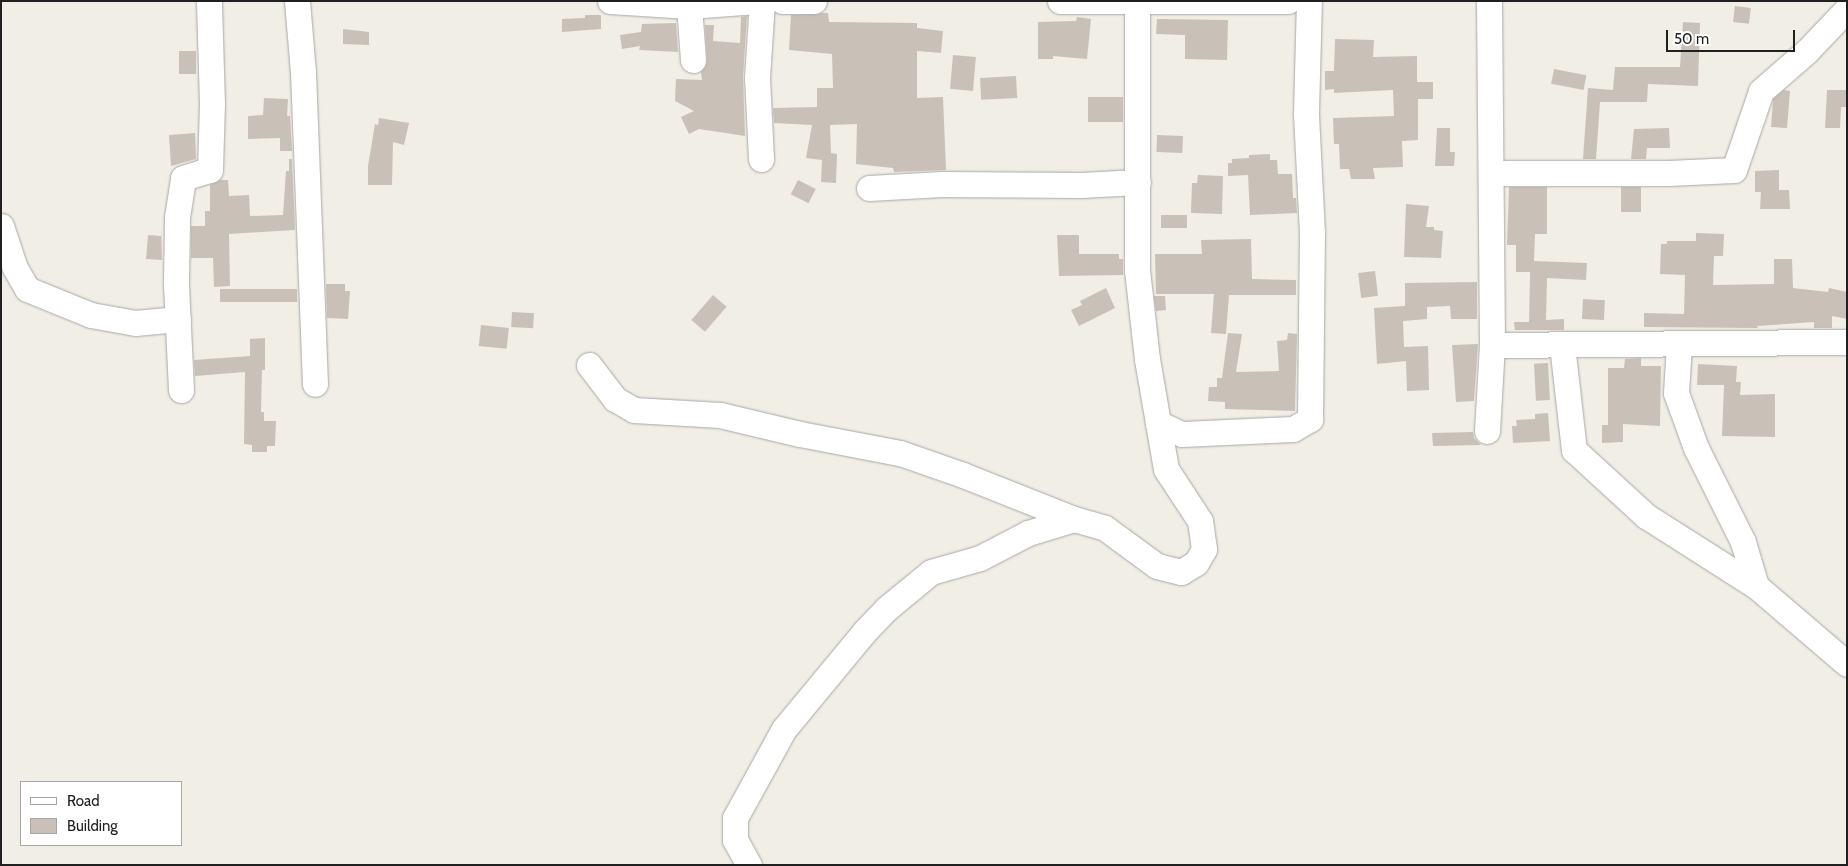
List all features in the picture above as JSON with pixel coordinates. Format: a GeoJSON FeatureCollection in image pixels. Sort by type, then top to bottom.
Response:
{"type":"FeatureCollection","features":[{"type":"Feature","properties":{"kind":"street"},"geometry":{"type":"LineString","coordinates":[[181,390],[176,282],[177,217],[184,178],[210,170],[212,104],[209,1]]}},
{"type":"Feature","properties":{"kind":"street"},"geometry":{"type":"LineString","coordinates":[[297,1],[303,72],[315,384]]}},
{"type":"Feature","properties":{"kind":"street"},"geometry":{"type":"LineString","coordinates":[[610,1],[692,4],[757,1]]}},
{"type":"Feature","properties":{"kind":"street"},"geometry":{"type":"LineString","coordinates":[[761,159],[757,78],[762,1]]}},
{"type":"Feature","properties":{"kind":"street"},"geometry":{"type":"LineString","coordinates":[[770,1],[814,1]]}},
{"type":"Feature","properties":{"kind":"street"},"geometry":{"type":"LineString","coordinates":[[1060,1],[1288,1]]}},
{"type":"Feature","properties":{"kind":"street"},"geometry":{"type":"LineString","coordinates":[[1158,423],[1182,434],[1293,429],[1310,419],[1312,233],[1306,113],[1309,1]]}},
{"type":"Feature","properties":{"kind":"street"},"geometry":{"type":"LineString","coordinates":[[1488,430],[1492,345],[1489,1]]}},
{"type":"Feature","properties":{"kind":"street"},"geometry":{"type":"LineString","coordinates":[[589,365],[615,399],[634,410],[720,415],[800,434],[900,453],[963,474],[1074,519],[1105,528],[1157,566],[1182,572],[1196,563],[1204,549],[1200,522],[1166,469],[1147,359],[1138,270],[1138,2]]}},
{"type":"Feature","properties":{"kind":"street"},"geometry":{"type":"LineString","coordinates":[[692,4],[693,60]]}},
{"type":"Feature","properties":{"kind":"street"},"geometry":{"type":"LineString","coordinates":[[1492,174],[1668,174],[1734,170],[1761,91],[1807,51],[1847,9]]}},
{"type":"Feature","properties":{"kind":"street"},"geometry":{"type":"LineString","coordinates":[[869,188],[942,184],[1081,185],[1138,182]]}},
{"type":"Feature","properties":{"kind":"street"},"geometry":{"type":"LineString","coordinates":[[1,226],[16,268],[27,289],[91,315],[135,323],[178,319]]}},
{"type":"Feature","properties":{"kind":"street"},"geometry":{"type":"LineString","coordinates":[[1492,345],[1678,345],[1847,342]]}},
{"type":"Feature","properties":{"kind":"street"},"geometry":{"type":"LineString","coordinates":[[1562,345],[1574,450],[1646,516],[1756,586],[1847,664]]}},
{"type":"Feature","properties":{"kind":"street"},"geometry":{"type":"LineString","coordinates":[[1678,345],[1676,393],[1696,448],[1743,542],[1756,586]]}},
{"type":"Feature","properties":{"kind":"street"},"geometry":{"type":"LineString","coordinates":[[749,865],[735,840],[735,818],[784,729],[865,631],[886,609],[931,572],[980,558],[1028,533],[1074,519]]}},
{"type":"Feature","properties":{"kind":"building"},"geometry":{"type":"Polygon","coordinates":[[[1735,6],[1751,8],[1749,24],[1733,22],[1735,6]]]}},
{"type":"Feature","properties":{"kind":"building"},"geometry":{"type":"Polygon","coordinates":[[[828,13],[829,22],[917,23],[917,28],[943,31],[941,53],[917,51],[917,98],[943,97],[946,170],[894,172],[893,168],[856,164],[857,124],[830,125],[831,153],[837,154],[836,183],[821,182],[822,160],[806,158],[812,125],[774,123],[773,108],[817,107],[817,88],[833,88],[832,54],[789,50],[791,15],[828,13]]]}},
{"type":"Feature","properties":{"kind":"building"},"geometry":{"type":"Polygon","coordinates":[[[585,15],[601,15],[601,29],[562,32],[562,19],[585,18],[585,15]]]}},
{"type":"Feature","properties":{"kind":"building"},"geometry":{"type":"Polygon","coordinates":[[[747,16],[743,77],[745,136],[699,129],[689,134],[681,117],[694,111],[675,101],[676,79],[702,80],[701,72],[706,66],[707,59],[705,25],[714,25],[713,41],[740,43],[741,17],[747,16]]]}},
{"type":"Feature","properties":{"kind":"building"},"geometry":{"type":"Polygon","coordinates":[[[1077,17],[1091,19],[1087,59],[1053,56],[1053,59],[1038,59],[1038,22],[1076,21],[1077,17]]]}},
{"type":"Feature","properties":{"kind":"building"},"geometry":{"type":"Polygon","coordinates":[[[1157,19],[1228,20],[1227,60],[1185,59],[1185,35],[1156,34],[1157,19]]]}},
{"type":"Feature","properties":{"kind":"building"},"geometry":{"type":"Polygon","coordinates":[[[1683,22],[1700,23],[1698,86],[1648,84],[1647,102],[1600,102],[1596,159],[1583,159],[1588,88],[1613,90],[1615,67],[1680,67],[1683,22]]]}},
{"type":"Feature","properties":{"kind":"building"},"geometry":{"type":"Polygon","coordinates":[[[676,23],[678,52],[639,50],[640,46],[622,49],[620,35],[641,32],[642,24],[676,23]]]}},
{"type":"Feature","properties":{"kind":"building"},"geometry":{"type":"Polygon","coordinates":[[[343,29],[369,32],[369,45],[343,44],[343,29]]]}},
{"type":"Feature","properties":{"kind":"building"},"geometry":{"type":"Polygon","coordinates":[[[1335,39],[1374,40],[1373,57],[1417,56],[1417,82],[1433,82],[1433,99],[1418,99],[1418,140],[1402,141],[1403,167],[1373,168],[1375,179],[1351,179],[1349,169],[1340,169],[1339,144],[1334,144],[1333,118],[1394,116],[1393,90],[1334,93],[1334,89],[1325,90],[1325,71],[1334,71],[1335,39]]]}},
{"type":"Feature","properties":{"kind":"building"},"geometry":{"type":"Polygon","coordinates":[[[179,51],[196,51],[196,74],[179,74],[179,51]]]}},
{"type":"Feature","properties":{"kind":"building"},"geometry":{"type":"Polygon","coordinates":[[[953,55],[976,57],[973,91],[950,89],[953,55]]]}},
{"type":"Feature","properties":{"kind":"building"},"geometry":{"type":"Polygon","coordinates":[[[1554,69],[1586,75],[1584,90],[1551,84],[1554,69]]]}},
{"type":"Feature","properties":{"kind":"building"},"geometry":{"type":"Polygon","coordinates":[[[1016,76],[1017,98],[981,100],[980,78],[1016,76]]]}},
{"type":"Feature","properties":{"kind":"building"},"geometry":{"type":"Polygon","coordinates":[[[1784,90],[1790,91],[1787,128],[1771,127],[1773,99],[1784,90]]]}},
{"type":"Feature","properties":{"kind":"building"},"geometry":{"type":"Polygon","coordinates":[[[1827,90],[1847,90],[1847,107],[1841,107],[1840,128],[1825,128],[1827,90]]]}},
{"type":"Feature","properties":{"kind":"building"},"geometry":{"type":"Polygon","coordinates":[[[1088,97],[1123,97],[1123,122],[1088,122],[1088,97]]]}},
{"type":"Feature","properties":{"kind":"building"},"geometry":{"type":"Polygon","coordinates":[[[264,98],[288,99],[287,116],[290,116],[292,151],[280,151],[280,138],[248,139],[248,116],[263,115],[264,98]]]}},
{"type":"Feature","properties":{"kind":"building"},"geometry":{"type":"Polygon","coordinates":[[[379,118],[409,123],[404,145],[393,142],[392,185],[368,185],[368,166],[375,124],[378,125],[379,118]]]}},
{"type":"Feature","properties":{"kind":"building"},"geometry":{"type":"Polygon","coordinates":[[[1437,128],[1450,128],[1450,152],[1455,152],[1454,166],[1435,166],[1437,128]]]}},
{"type":"Feature","properties":{"kind":"building"},"geometry":{"type":"Polygon","coordinates":[[[1669,128],[1670,148],[1647,148],[1646,159],[1631,159],[1634,129],[1669,128]]]}},
{"type":"Feature","properties":{"kind":"building"},"geometry":{"type":"Polygon","coordinates":[[[195,133],[196,159],[171,166],[169,135],[195,133]]]}},
{"type":"Feature","properties":{"kind":"building"},"geometry":{"type":"Polygon","coordinates":[[[1157,135],[1183,136],[1182,153],[1156,152],[1157,135]]]}},
{"type":"Feature","properties":{"kind":"building"},"geometry":{"type":"Polygon","coordinates":[[[1270,154],[1270,160],[1277,160],[1278,174],[1292,174],[1293,198],[1296,198],[1297,213],[1250,215],[1248,175],[1228,176],[1228,163],[1232,163],[1232,159],[1249,158],[1249,155],[1270,154]]]}},
{"type":"Feature","properties":{"kind":"building"},"geometry":{"type":"Polygon","coordinates":[[[289,159],[292,159],[295,230],[229,234],[230,286],[214,287],[213,258],[191,258],[191,226],[205,226],[205,211],[210,211],[210,185],[220,180],[228,180],[229,196],[249,195],[250,216],[283,215],[286,171],[289,171],[289,159]]]}},
{"type":"Feature","properties":{"kind":"building"},"geometry":{"type":"Polygon","coordinates":[[[1779,170],[1779,190],[1789,190],[1790,209],[1760,209],[1761,192],[1755,192],[1755,171],[1779,170]]]}},
{"type":"Feature","properties":{"kind":"building"},"geometry":{"type":"Polygon","coordinates":[[[1198,175],[1223,176],[1222,214],[1191,213],[1192,183],[1197,183],[1198,175]]]}},
{"type":"Feature","properties":{"kind":"building"},"geometry":{"type":"Polygon","coordinates":[[[798,180],[816,189],[809,203],[791,194],[798,180]]]}},
{"type":"Feature","properties":{"kind":"building"},"geometry":{"type":"Polygon","coordinates":[[[1509,187],[1547,187],[1547,234],[1535,234],[1534,261],[1587,263],[1586,280],[1547,278],[1546,320],[1564,319],[1564,330],[1515,330],[1514,322],[1529,322],[1530,272],[1516,272],[1516,245],[1507,245],[1509,187]]]}},
{"type":"Feature","properties":{"kind":"building"},"geometry":{"type":"Polygon","coordinates":[[[1621,187],[1641,187],[1641,212],[1621,212],[1621,187]]]}},
{"type":"Feature","properties":{"kind":"building"},"geometry":{"type":"Polygon","coordinates":[[[1406,204],[1429,206],[1426,227],[1434,227],[1434,230],[1443,231],[1441,258],[1404,257],[1406,204]]]}},
{"type":"Feature","properties":{"kind":"building"},"geometry":{"type":"Polygon","coordinates":[[[1161,215],[1187,215],[1187,228],[1161,228],[1161,215]]]}},
{"type":"Feature","properties":{"kind":"building"},"geometry":{"type":"Polygon","coordinates":[[[161,227],[162,260],[146,259],[148,235],[161,236],[161,227]]]}},
{"type":"Feature","properties":{"kind":"building"},"geometry":{"type":"Polygon","coordinates":[[[1696,233],[1724,234],[1723,256],[1714,256],[1713,285],[1774,284],[1774,259],[1792,259],[1793,288],[1828,292],[1829,288],[1847,292],[1847,319],[1832,316],[1832,328],[1814,328],[1814,322],[1757,326],[1758,328],[1644,327],[1644,313],[1684,314],[1685,275],[1660,274],[1661,244],[1667,244],[1667,241],[1696,241],[1696,233]]]}},
{"type":"Feature","properties":{"kind":"building"},"geometry":{"type":"Polygon","coordinates":[[[1057,235],[1079,235],[1079,254],[1119,254],[1119,259],[1123,259],[1123,275],[1059,276],[1057,235]]]}},
{"type":"Feature","properties":{"kind":"building"},"geometry":{"type":"Polygon","coordinates":[[[1251,239],[1252,279],[1296,280],[1296,295],[1229,295],[1226,334],[1211,333],[1214,294],[1156,294],[1155,254],[1202,254],[1201,240],[1251,239]]]}},
{"type":"Feature","properties":{"kind":"building"},"geometry":{"type":"Polygon","coordinates":[[[1375,271],[1378,296],[1361,298],[1358,273],[1375,271]]]}},
{"type":"Feature","properties":{"kind":"building"},"geometry":{"type":"Polygon","coordinates":[[[1477,282],[1477,319],[1451,319],[1450,306],[1427,307],[1427,319],[1403,321],[1404,347],[1428,346],[1429,390],[1407,391],[1406,361],[1377,364],[1374,308],[1405,306],[1405,283],[1477,282]]]}},
{"type":"Feature","properties":{"kind":"building"},"geometry":{"type":"Polygon","coordinates":[[[326,284],[345,284],[345,291],[350,291],[348,319],[327,318],[326,284]]]}},
{"type":"Feature","properties":{"kind":"building"},"geometry":{"type":"Polygon","coordinates":[[[1106,288],[1115,308],[1079,326],[1071,310],[1082,305],[1080,301],[1106,288]]]}},
{"type":"Feature","properties":{"kind":"building"},"geometry":{"type":"Polygon","coordinates":[[[220,289],[297,289],[297,302],[220,302],[220,289]]]}},
{"type":"Feature","properties":{"kind":"building"},"geometry":{"type":"Polygon","coordinates":[[[713,295],[727,307],[705,332],[691,320],[713,295]]]}},
{"type":"Feature","properties":{"kind":"building"},"geometry":{"type":"Polygon","coordinates":[[[1154,296],[1165,296],[1166,310],[1156,311],[1154,296]]]}},
{"type":"Feature","properties":{"kind":"building"},"geometry":{"type":"Polygon","coordinates":[[[1583,299],[1605,300],[1604,320],[1582,319],[1583,299]]]}},
{"type":"Feature","properties":{"kind":"building"},"geometry":{"type":"Polygon","coordinates":[[[512,312],[534,313],[533,328],[511,327],[512,312]]]}},
{"type":"Feature","properties":{"kind":"building"},"geometry":{"type":"Polygon","coordinates":[[[481,325],[509,328],[507,349],[479,346],[481,325]]]}},
{"type":"Feature","properties":{"kind":"building"},"geometry":{"type":"Polygon","coordinates":[[[1228,333],[1242,334],[1236,372],[1279,371],[1277,341],[1287,340],[1288,333],[1297,334],[1295,411],[1225,409],[1225,402],[1208,401],[1209,387],[1217,387],[1217,378],[1222,378],[1228,333]]]}},
{"type":"Feature","properties":{"kind":"building"},"geometry":{"type":"Polygon","coordinates":[[[265,338],[265,370],[262,370],[261,412],[264,412],[264,421],[276,421],[275,446],[267,446],[267,452],[252,452],[252,445],[244,444],[245,372],[195,376],[194,360],[250,356],[250,339],[265,338]]]}},
{"type":"Feature","properties":{"kind":"building"},"geometry":{"type":"Polygon","coordinates":[[[1478,344],[1474,401],[1456,402],[1452,345],[1478,344]]]}},
{"type":"Feature","properties":{"kind":"building"},"geometry":{"type":"Polygon","coordinates":[[[1641,358],[1641,366],[1661,366],[1660,426],[1623,424],[1623,442],[1602,443],[1602,425],[1608,425],[1608,368],[1624,368],[1625,359],[1641,358]]]}},
{"type":"Feature","properties":{"kind":"building"},"geometry":{"type":"Polygon","coordinates":[[[1548,363],[1550,400],[1536,401],[1534,364],[1548,363]]]}},
{"type":"Feature","properties":{"kind":"building"},"geometry":{"type":"Polygon","coordinates":[[[1698,364],[1737,366],[1736,382],[1741,382],[1740,395],[1775,394],[1775,437],[1722,436],[1724,385],[1697,385],[1698,364]]]}},
{"type":"Feature","properties":{"kind":"building"},"geometry":{"type":"Polygon","coordinates":[[[1548,413],[1550,441],[1513,443],[1512,426],[1517,426],[1516,420],[1535,419],[1535,414],[1548,413]]]}},
{"type":"Feature","properties":{"kind":"building"},"geometry":{"type":"Polygon","coordinates":[[[1473,432],[1474,438],[1481,445],[1433,446],[1432,433],[1473,432]]]}}]}
